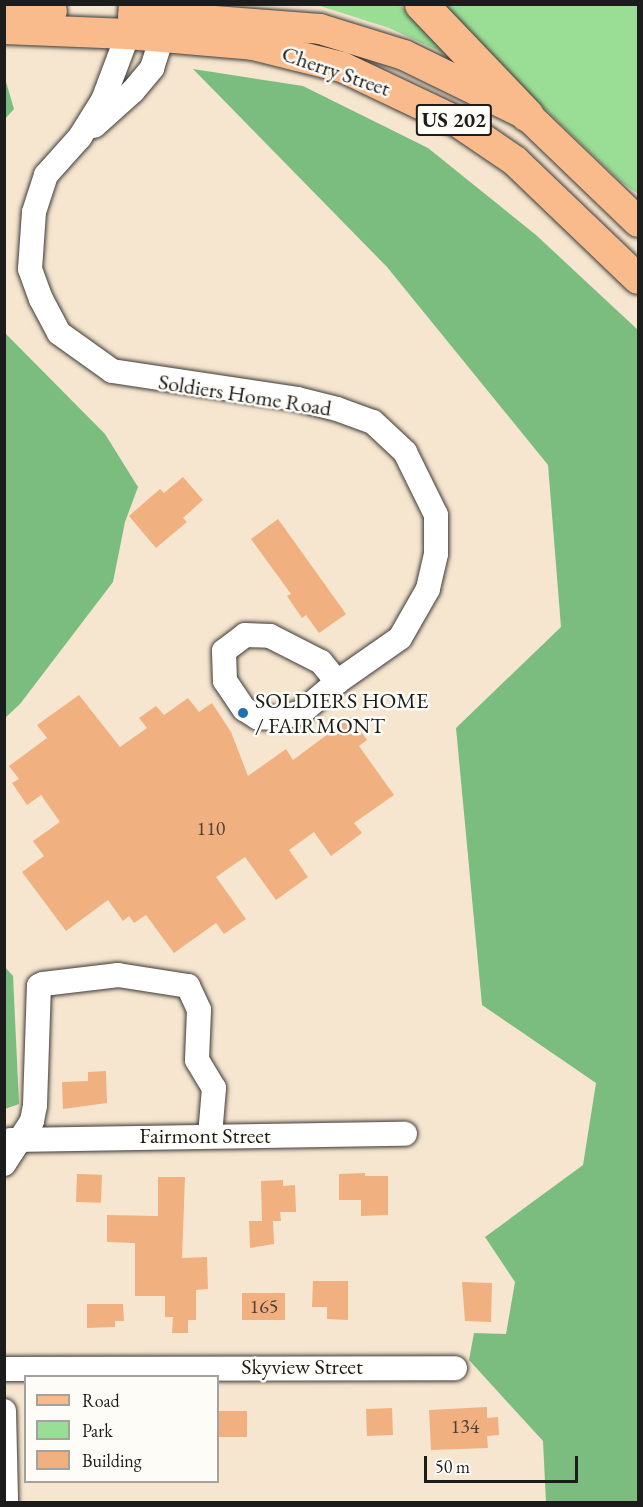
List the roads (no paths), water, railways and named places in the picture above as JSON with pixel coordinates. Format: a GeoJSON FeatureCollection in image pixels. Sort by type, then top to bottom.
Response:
{"type":"FeatureCollection","features":[{"type":"Feature","properties":{"kind":"highway"},"geometry":{"type":"LineString","coordinates":[[421,4],[527,115]]}},
{"type":"Feature","properties":{"kind":"main road","name":"Cherry Street"},"geometry":{"type":"LineString","coordinates":[[19,12],[320,28],[404,56],[527,115],[639,222]]}},
{"type":"Feature","properties":{"kind":"main road","name":"Cherry Street"},"geometry":{"type":"LineString","coordinates":[[147,19],[319,60],[411,98],[458,122],[515,161],[639,279]]}},
{"type":"Feature","properties":{"kind":"street","name":"Soldiers Home Road"},"geometry":{"type":"LineString","coordinates":[[80,137],[147,19]]}},
{"type":"Feature","properties":{"kind":"street","name":"Soldiers Home Road"},"geometry":{"type":"LineString","coordinates":[[147,19],[152,68],[133,91],[80,137],[46,175],[34,212],[29,245],[30,269],[40,299],[59,333],[112,371],[297,399],[373,422],[405,452],[436,515],[436,554],[428,589],[400,638],[388,650],[337,682],[302,712],[280,718],[257,717],[244,709],[225,681],[224,651],[245,635],[270,636],[321,662],[337,682]]}},
{"type":"Feature","properties":{"kind":"street"},"geometry":{"type":"LineString","coordinates":[[4,1164],[13,1140],[35,1105],[39,986],[118,975],[188,986],[198,1010],[197,1060],[214,1088],[210,1136]]}},
{"type":"Feature","properties":{"kind":"street","name":"Fairmont Street"},"geometry":{"type":"LineString","coordinates":[[13,1140],[405,1134]]}},
{"type":"Feature","properties":{"kind":"street","name":"Skyview Street"},"geometry":{"type":"LineString","coordinates":[[4,1369],[455,1368]]}},
{"type":"Feature","properties":{"kind":"street"},"geometry":{"type":"LineString","coordinates":[[4,1411],[6,1503]]}},
{"type":"Feature","properties":{"kind":"place","name":"SOLDIERS HOME / FAIRMONT"},"geometry":{"type":"Point","coordinates":[243,713]}}]}
